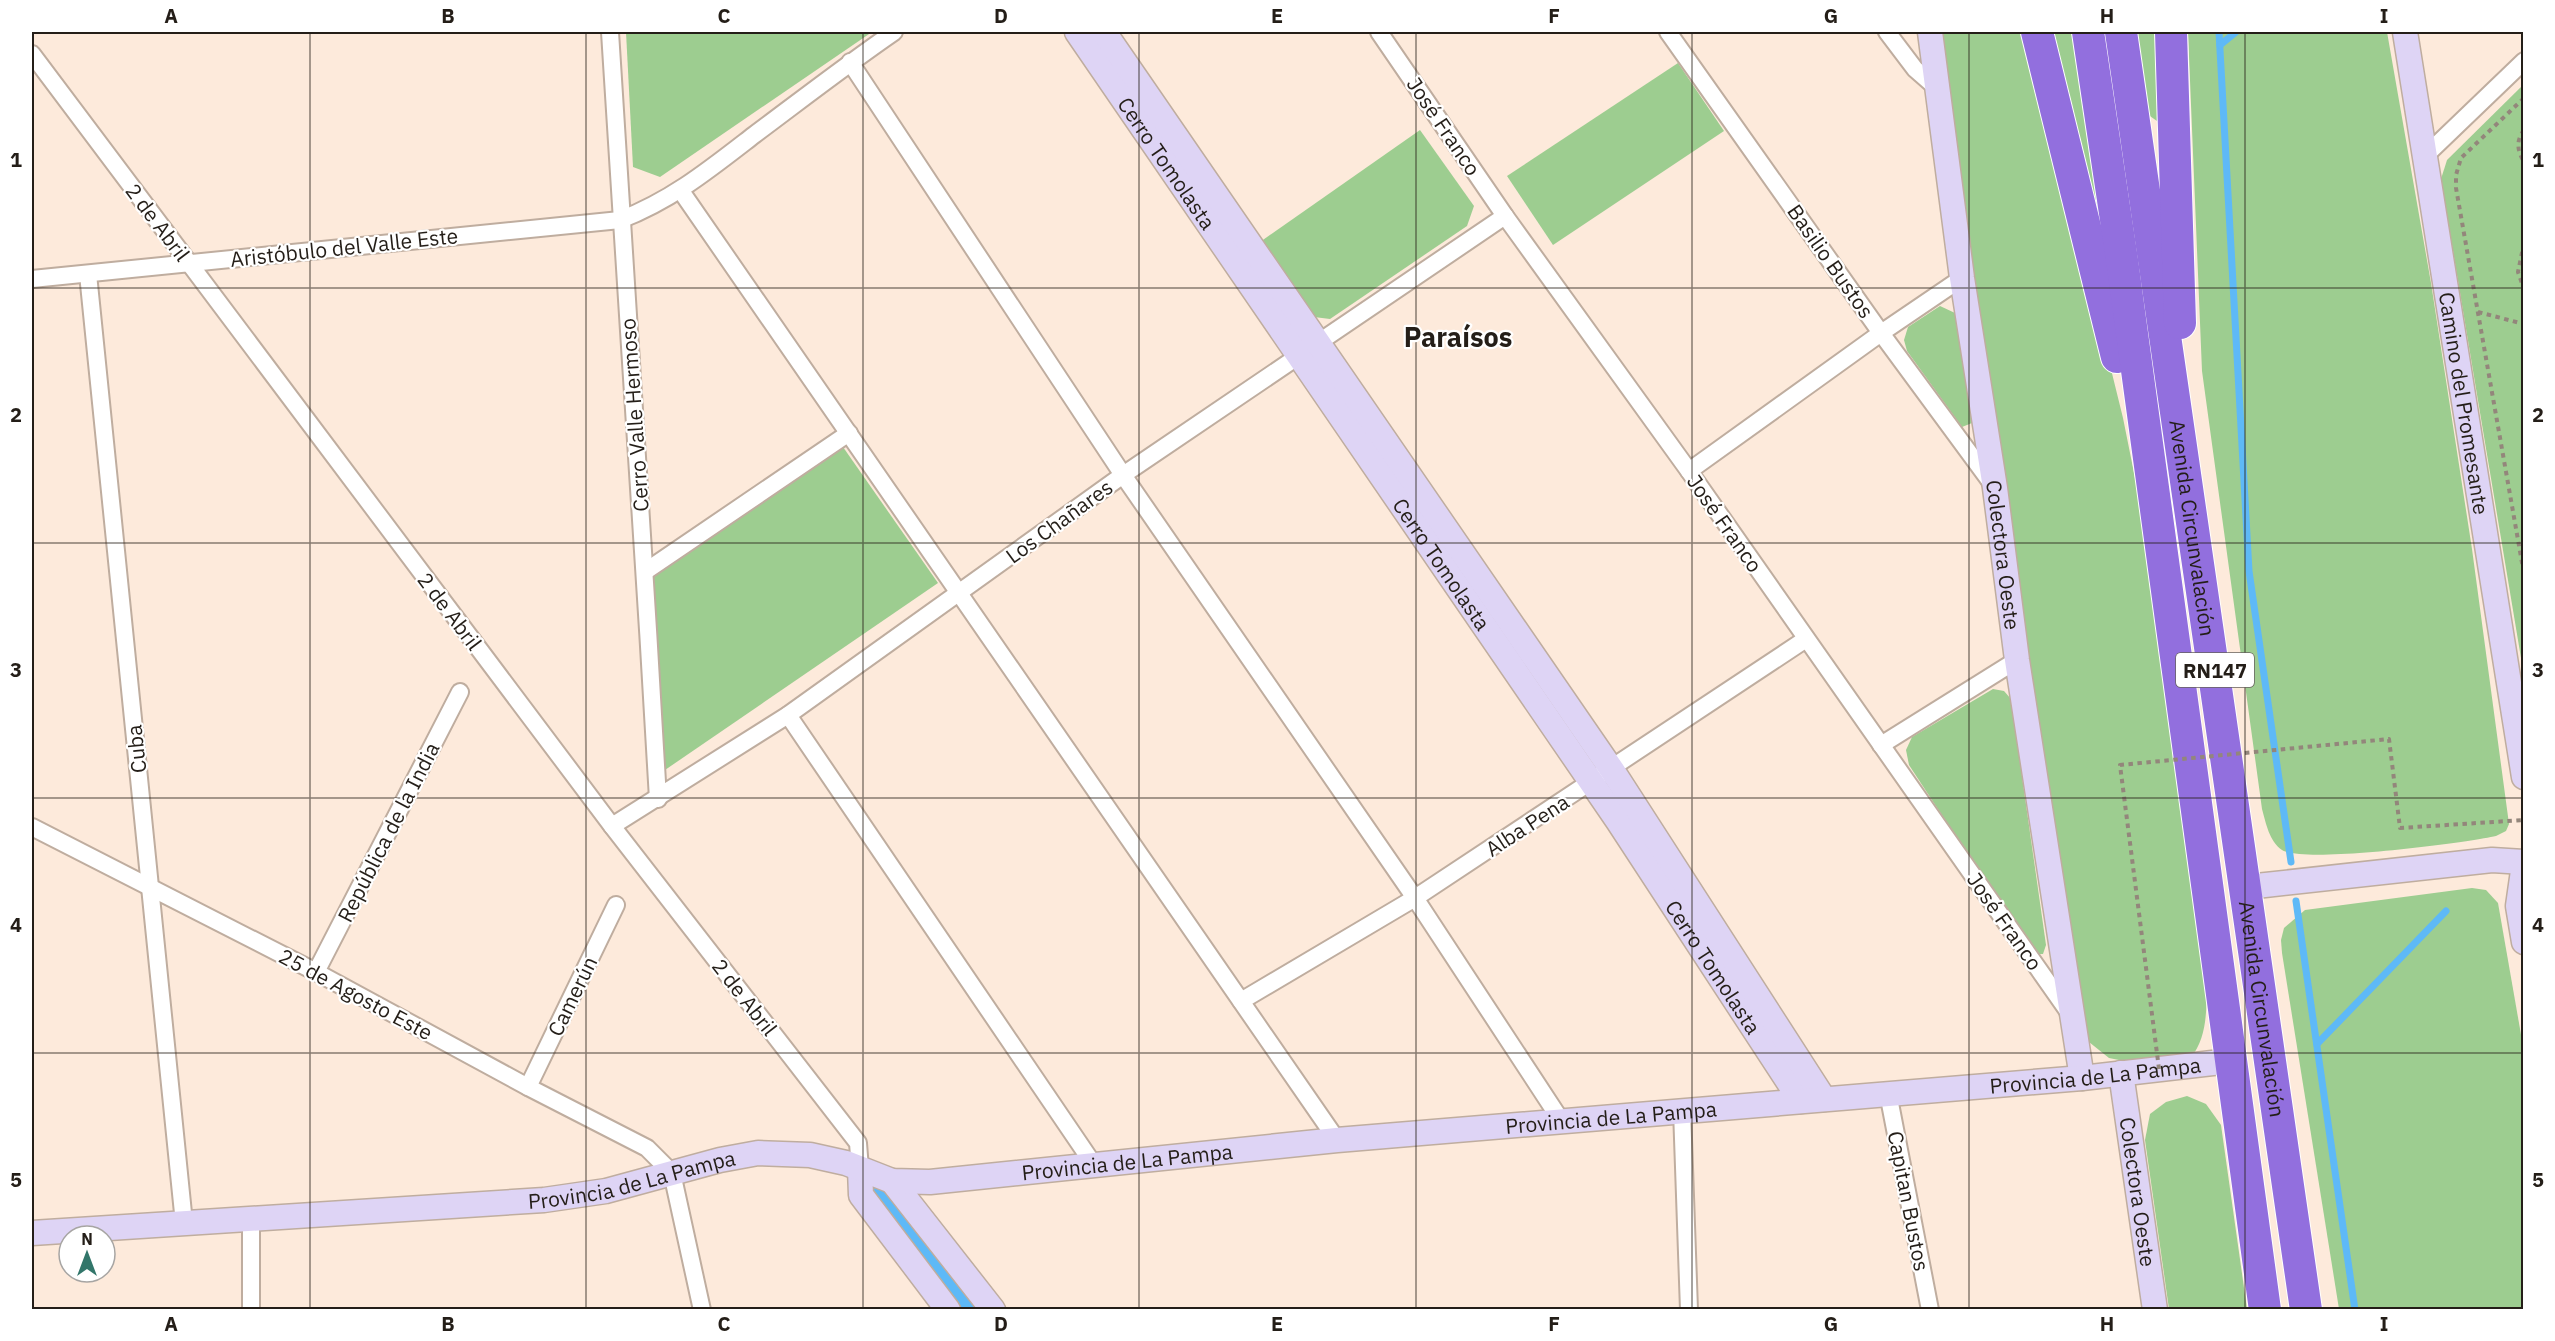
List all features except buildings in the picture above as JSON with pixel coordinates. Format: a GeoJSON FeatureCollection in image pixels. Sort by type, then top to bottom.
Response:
{"type":"FeatureCollection","features":[{"type":"Feature","properties":{"kind":"highway"},"geometry":{"type":"LineString","coordinates":[[2037,32],[2114,340],[2160,546]]}},
{"type":"Feature","properties":{"kind":"highway","name":"Avenida Circunvalación"},"geometry":{"type":"LineString","coordinates":[[2088,32],[2122,260],[2265,1310]]}},
{"type":"Feature","properties":{"kind":"highway","name":"Avenida Circunvalación"},"geometry":{"type":"LineString","coordinates":[[2121,32],[2247,887],[2306,1310]]}},
{"type":"Feature","properties":{"kind":"highway"},"geometry":{"type":"LineString","coordinates":[[2170,32],[2185,465]]}},
{"type":"Feature","properties":{"kind":"street","name":"Cerro Valle Hermoso"},"geometry":{"type":"LineString","coordinates":[[610,32],[620,220],[646,571],[658,799]]}},
{"type":"Feature","properties":{"kind":"street","name":"Aristóbulo del Valle Este"},"geometry":{"type":"LineString","coordinates":[[32,279],[620,220],[651,208],[681,190],[850,62],[894,32]]}},
{"type":"Feature","properties":{"kind":"street","name":"Cerro Tomolasta"},"geometry":{"type":"LineString","coordinates":[[1077,32],[1308,350],[1601,777],[1813,1100]]}},
{"type":"Feature","properties":{"kind":"street","name":"Cerro Tomolasta"},"geometry":{"type":"LineString","coordinates":[[1104,32],[1308,350]]}},
{"type":"Feature","properties":{"kind":"street","name":"José Franco"},"geometry":{"type":"LineString","coordinates":[[1379,32],[1505,216],[1689,471],[2071,1015]]}},
{"type":"Feature","properties":{"kind":"street","name":"Basilio Bustos"},"geometry":{"type":"LineString","coordinates":[[1668,32],[1881,333],[1995,488]]}},
{"type":"Feature","properties":{"kind":"street"},"geometry":{"type":"LineString","coordinates":[[1887,32],[1915,69],[1939,90]]}},
{"type":"Feature","properties":{"kind":"street","name":"Colectora Oeste"},"geometry":{"type":"LineString","coordinates":[[1930,32],[1962,278],[1995,488],[2017,660],[2082,1078]]}},
{"type":"Feature","properties":{"kind":"street","name":"Camino del Promesante"},"geometry":{"type":"LineString","coordinates":[[2405,32],[2523,777]]}},
{"type":"Feature","properties":{"kind":"street","name":"2 de Abril"},"geometry":{"type":"LineString","coordinates":[[32,54],[612,826],[858,1143],[860,1169]]}},
{"type":"Feature","properties":{"kind":"street"},"geometry":{"type":"LineString","coordinates":[[2424,157],[2523,61]]}},
{"type":"Feature","properties":{"kind":"street"},"geometry":{"type":"LineString","coordinates":[[850,62],[1123,474],[1415,898],[1562,1122]]}},
{"type":"Feature","properties":{"kind":"street"},"geometry":{"type":"LineString","coordinates":[[681,190],[1337,1140]]}},
{"type":"Feature","properties":{"kind":"street","name":"Los Chañares"},"geometry":{"type":"LineString","coordinates":[[612,826],[788,715],[961,593],[1123,474],[1505,216]]}},
{"type":"Feature","properties":{"kind":"street","name":"Cuba"},"geometry":{"type":"LineString","coordinates":[[88,274],[184,1223]]}},
{"type":"Feature","properties":{"kind":"street"},"geometry":{"type":"LineString","coordinates":[[1689,471],[1881,333],[1962,278]]}},
{"type":"Feature","properties":{"kind":"street"},"geometry":{"type":"LineString","coordinates":[[646,571],[849,433]]}},
{"type":"Feature","properties":{"kind":"street","name":"Alba Pena"},"geometry":{"type":"LineString","coordinates":[[1241,1001],[1415,898],[1601,777],[1806,639]]}},
{"type":"Feature","properties":{"kind":"street"},"geometry":{"type":"LineString","coordinates":[[1881,745],[2017,660]]}},
{"type":"Feature","properties":{"kind":"street","name":"República de la India"},"geometry":{"type":"LineString","coordinates":[[316,972],[460,692]]}},
{"type":"Feature","properties":{"kind":"street"},"geometry":{"type":"LineString","coordinates":[[788,715],[1094,1165]]}},
{"type":"Feature","properties":{"kind":"street","name":"25 de Agosto Este"},"geometry":{"type":"LineString","coordinates":[[32,827],[316,972],[528,1087],[647,1148],[672,1173]]}},
{"type":"Feature","properties":{"kind":"street"},"geometry":{"type":"LineString","coordinates":[[2247,887],[2492,860],[2523,863],[2518,906],[2523,942]]}},
{"type":"Feature","properties":{"kind":"street","name":"Camerún"},"geometry":{"type":"LineString","coordinates":[[528,1087],[616,905]]}},
{"type":"Feature","properties":{"kind":"street","name":"Provincia de La Pampa"},"geometry":{"type":"LineString","coordinates":[[32,1233],[544,1200],[606,1191],[720,1160],[758,1153],[810,1155],[892,1181],[930,1182],[1337,1140],[2082,1078],[2230,1061]]}},
{"type":"Feature","properties":{"kind":"street","name":"Colectora Oeste"},"geometry":{"type":"LineString","coordinates":[[2121,1073],[2155,1310]]}},
{"type":"Feature","properties":{"kind":"street","name":"Capitan Bustos"},"geometry":{"type":"LineString","coordinates":[[1888,1093],[1930,1310]]}},
{"type":"Feature","properties":{"kind":"street"},"geometry":{"type":"LineString","coordinates":[[1682,1110],[1689,1310]]}},
{"type":"Feature","properties":{"kind":"street"},"geometry":{"type":"LineString","coordinates":[[860,1169],[861,1195],[948,1310]]}},
{"type":"Feature","properties":{"kind":"street"},"geometry":{"type":"LineString","coordinates":[[672,1173],[702,1310]]}},
{"type":"Feature","properties":{"kind":"street"},"geometry":{"type":"LineString","coordinates":[[892,1181],[993,1310]]}},
{"type":"Feature","properties":{"kind":"street"},"geometry":{"type":"LineString","coordinates":[[251,1219],[251,1310]]}},
{"type":"Feature","properties":{"kind":"path"},"geometry":{"type":"LineString","coordinates":[[2523,98],[2461,158],[2458,165],[2456,188],[2523,574]]}},
{"type":"Feature","properties":{"kind":"path"},"geometry":{"type":"LineString","coordinates":[[2523,130],[2518,138],[2518,152],[2523,162]]}},
{"type":"Feature","properties":{"kind":"path"},"geometry":{"type":"LineString","coordinates":[[2523,243],[2518,272],[2523,289]]}},
{"type":"Feature","properties":{"kind":"path"},"geometry":{"type":"LineString","coordinates":[[2478,312],[2523,324]]}},
{"type":"Feature","properties":{"kind":"path"},"geometry":{"type":"LineString","coordinates":[[2159,1069],[2120,765],[2389,739],[2400,828],[2523,820]]}},
{"type":"Feature","properties":{"kind":"green space"},"geometry":{"type":"Polygon","coordinates":[[[626,32],[872,32],[660,177],[633,167],[626,32]]]}},
{"type":"Feature","properties":{"kind":"green space"},"geometry":{"type":"Polygon","coordinates":[[[1940,32],[2028,32],[2123,418],[2137,488],[2207,992],[2202,1036],[2190,1059],[2134,1063],[2109,1058],[2089,1042],[2024,642],[1940,32]]]}},
{"type":"Feature","properties":{"kind":"green space"},"geometry":{"type":"Polygon","coordinates":[[[2046,32],[2074,32],[2106,235],[2092,227],[2046,32]]]}},
{"type":"Feature","properties":{"kind":"green space"},"geometry":{"type":"Polygon","coordinates":[[[2137,32],[2163,32],[2167,128],[2147,114],[2137,32]]]}},
{"type":"Feature","properties":{"kind":"green space"},"geometry":{"type":"Polygon","coordinates":[[[2188,32],[2387,32],[2431,283],[2472,549],[2509,824],[2506,831],[2496,836],[2386,851],[2320,855],[2296,854],[2282,850],[2274,842],[2269,831],[2262,809],[2202,371],[2188,32]]]}},
{"type":"Feature","properties":{"kind":"green space"},"geometry":{"type":"Polygon","coordinates":[[[1678,63],[1724,131],[1553,245],[1507,176],[1678,63]]]}},
{"type":"Feature","properties":{"kind":"green space"},"geometry":{"type":"Polygon","coordinates":[[[2523,85],[2523,670],[2441,179],[2447,160],[2523,85]]]}},
{"type":"Feature","properties":{"kind":"green space"},"geometry":{"type":"Polygon","coordinates":[[[1420,130],[1474,206],[1467,226],[1330,319],[1314,317],[1260,242],[1420,130]]]}},
{"type":"Feature","properties":{"kind":"green space"},"geometry":{"type":"Polygon","coordinates":[[[1940,306],[1955,313],[1960,320],[1972,423],[1962,427],[1907,351],[1904,340],[1908,327],[1940,306]]]}},
{"type":"Feature","properties":{"kind":"green space"},"geometry":{"type":"Polygon","coordinates":[[[843,447],[938,583],[665,770],[652,578],[843,447]]]}},
{"type":"Feature","properties":{"kind":"green space"},"geometry":{"type":"Polygon","coordinates":[[[1993,689],[2004,691],[2011,699],[2046,945],[2043,954],[2033,954],[1909,765],[1906,750],[1912,737],[1993,689]]]}},
{"type":"Feature","properties":{"kind":"green space"},"geometry":{"type":"Polygon","coordinates":[[[2472,888],[2486,890],[2498,903],[2523,1046],[2523,1309],[2339,1309],[2282,953],[2281,940],[2284,928],[2305,910],[2472,888]]]}},
{"type":"Feature","properties":{"kind":"green space"},"geometry":{"type":"Polygon","coordinates":[[[2187,1096],[2206,1104],[2221,1125],[2247,1309],[2169,1309],[2145,1140],[2150,1114],[2166,1102],[2187,1096]]]}},
{"type":"Feature","properties":{"kind":"green space"},"geometry":{"type":"Polygon","coordinates":[[[882,1186],[977,1309],[956,1309],[868,1196],[882,1186]]]}},
{"type":"Feature","properties":{"kind":"waterway"},"geometry":{"type":"LineString","coordinates":[[2219,32],[2249,571],[2291,862]]}},
{"type":"Feature","properties":{"kind":"waterway"},"geometry":{"type":"LineString","coordinates":[[2220,45],[2236,32]]}},
{"type":"Feature","properties":{"kind":"waterway"},"geometry":{"type":"LineString","coordinates":[[2296,901],[2355,1310]]}},
{"type":"Feature","properties":{"kind":"waterway"},"geometry":{"type":"LineString","coordinates":[[2317,1044],[2446,911]]}},
{"type":"Feature","properties":{"kind":"waterway"},"geometry":{"type":"LineString","coordinates":[[877,1187],[970,1310]]}},
{"type":"Feature","properties":{"kind":"district","name":"Paraísos"},"geometry":{"type":"Point","coordinates":[1458,336]}}]}
